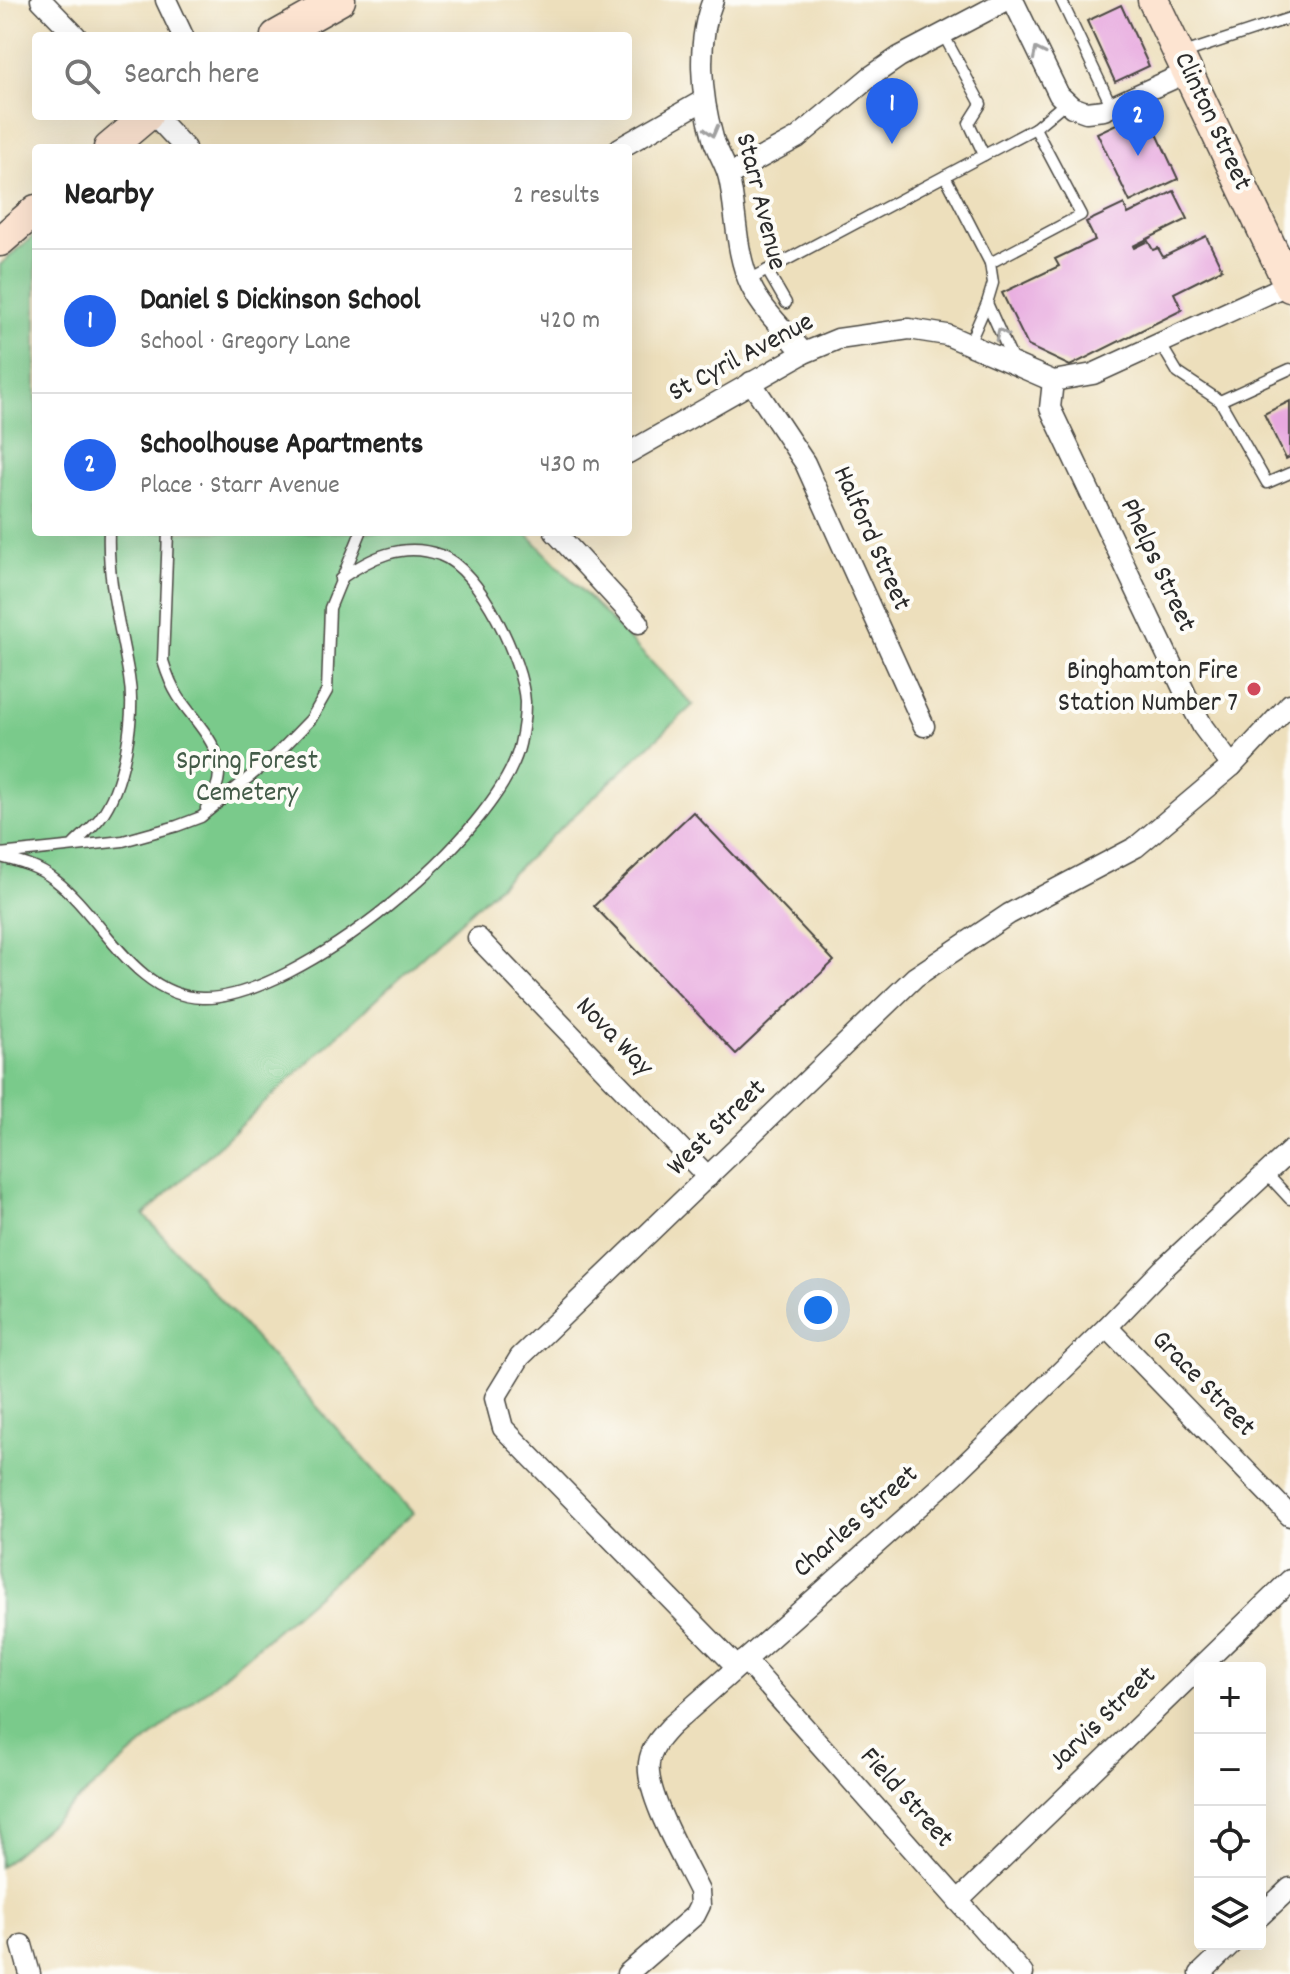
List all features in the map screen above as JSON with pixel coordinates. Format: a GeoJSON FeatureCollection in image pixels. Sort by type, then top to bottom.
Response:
{"type":"FeatureCollection","features":[{"type":"Feature","properties":{"kind":"street"},"geometry":{"type":"LineString","coordinates":[[41,0],[72,32]]}},
{"type":"Feature","properties":{"kind":"street"},"geometry":{"type":"LineString","coordinates":[[166,0],[181,32]]}},
{"type":"Feature","properties":{"kind":"street"},"geometry":{"type":"LineString","coordinates":[[283,32],[340,0]]}},
{"type":"Feature","properties":{"kind":"street","name":"Starr Avenue"},"geometry":{"type":"LineString","coordinates":[[713,0],[707,14],[703,59],[704,100],[714,141],[729,175],[744,270],[758,275],[768,311],[804,353]]}},
{"type":"Feature","properties":{"kind":"street"},"geometry":{"type":"LineString","coordinates":[[729,175],[797,138],[899,57],[1010,0],[1059,95],[1072,107],[1086,112],[1112,107],[1183,63]]}},
{"type":"Feature","properties":{"kind":"street","name":"Clinton Street"},"geometry":{"type":"LineString","coordinates":[[1153,0],[1289,286]]}},
{"type":"Feature","properties":{"kind":"street"},"geometry":{"type":"LineString","coordinates":[[627,144],[704,100]]}},
{"type":"Feature","properties":{"kind":"street"},"geometry":{"type":"LineString","coordinates":[[114,144],[142,120]]}},
{"type":"Feature","properties":{"kind":"street"},"geometry":{"type":"LineString","coordinates":[[159,120],[181,144]]}},
{"type":"Feature","properties":{"kind":"street"},"geometry":{"type":"LineString","coordinates":[[0,241],[32,213]]}},
{"type":"Feature","properties":{"kind":"street"},"geometry":{"type":"LineString","coordinates":[[1053,381],[1093,374],[1289,286]]}},
{"type":"Feature","properties":{"kind":"street","name":"St Cyril Avenue"},"geometry":{"type":"LineString","coordinates":[[632,451],[804,353],[838,339],[909,329],[947,335],[1053,381]]}},
{"type":"Feature","properties":{"kind":"street","name":"Phelps Street"},"geometry":{"type":"LineString","coordinates":[[1053,381],[1050,408],[1187,697],[1203,727],[1232,766]]}},
{"type":"Feature","properties":{"kind":"street","name":"Halford Street"},"geometry":{"type":"LineString","coordinates":[[751,382],[805,463],[924,726]]}},
{"type":"Feature","properties":{"kind":"street"},"geometry":{"type":"LineString","coordinates":[[559,536],[639,623]]}},
{"type":"Feature","properties":{"kind":"street","name":"West Street"},"geometry":{"type":"LineString","coordinates":[[741,1664],[503,1428],[495,1398],[520,1357],[915,977],[1009,914],[1136,847],[1232,766],[1290,704]]}},
{"type":"Feature","properties":{"kind":"street","name":"Nova Way"},"geometry":{"type":"LineString","coordinates":[[478,938],[708,1177]]}},
{"type":"Feature","properties":{"kind":"street","name":"Charles Street"},"geometry":{"type":"LineString","coordinates":[[627,1974],[695,1915],[700,1905],[699,1891],[654,1796],[649,1774],[653,1748],[671,1726],[954,1475],[1163,1269],[1290,1151]]}},
{"type":"Feature","properties":{"kind":"street","name":"Grace Street"},"geometry":{"type":"LineString","coordinates":[[1107,1327],[1290,1516]]}},
{"type":"Feature","properties":{"kind":"street","name":"Jarvis Street"},"geometry":{"type":"LineString","coordinates":[[958,1901],[1290,1580]]}},
{"type":"Feature","properties":{"kind":"street","name":"Field Street"},"geometry":{"type":"LineString","coordinates":[[741,1664],[1023,1974]]}},
{"type":"Feature","properties":{"kind":"street"},"geometry":{"type":"LineString","coordinates":[[1266,1910],[1290,1888]]}},
{"type":"Feature","properties":{"kind":"street"},"geometry":{"type":"LineString","coordinates":[[22,1945],[30,1974]]}},
{"type":"Feature","properties":{"kind":"street"},"geometry":{"type":"LineString","coordinates":[[1200,1974],[1225,1950]]}},
{"type":"Feature","properties":{"kind":"lane"},"geometry":{"type":"LineString","coordinates":[[1061,0],[1112,107]]}},
{"type":"Feature","properties":{"kind":"lane"},"geometry":{"type":"LineString","coordinates":[[1183,63],[1290,18]]}},
{"type":"Feature","properties":{"kind":"lane"},"geometry":{"type":"LineString","coordinates":[[943,34],[981,104],[969,123],[984,155]]}},
{"type":"Feature","properties":{"kind":"lane"},"geometry":{"type":"LineString","coordinates":[[786,303],[758,275],[1035,128],[1066,102]]}},
{"type":"Feature","properties":{"kind":"lane"},"geometry":{"type":"LineString","coordinates":[[990,263],[1081,215],[1035,128]]}},
{"type":"Feature","properties":{"kind":"lane"},"geometry":{"type":"LineString","coordinates":[[945,176],[990,263],[993,283],[969,344]]}},
{"type":"Feature","properties":{"kind":"lane"},"geometry":{"type":"LineString","coordinates":[[987,303],[1015,364]]}},
{"type":"Feature","properties":{"kind":"lane"},"geometry":{"type":"LineString","coordinates":[[1160,343],[1178,373],[1220,401],[1267,483],[1290,473]]}},
{"type":"Feature","properties":{"kind":"lane"},"geometry":{"type":"LineString","coordinates":[[1220,401],[1290,369]]}},
{"type":"Feature","properties":{"kind":"lane"},"geometry":{"type":"LineString","coordinates":[[74,844],[100,818],[114,794],[131,707],[130,679],[109,571],[109,536]]}},
{"type":"Feature","properties":{"kind":"lane"},"geometry":{"type":"LineString","coordinates":[[168,536],[163,661],[168,678],[215,751],[220,772],[215,792],[201,817]]}},
{"type":"Feature","properties":{"kind":"lane"},"geometry":{"type":"LineString","coordinates":[[0,856],[74,844],[123,841],[201,817],[277,754],[319,707],[329,680],[330,608],[359,536]]}},
{"type":"Feature","properties":{"kind":"lane"},"geometry":{"type":"LineString","coordinates":[[0,856],[31,865],[54,878],[134,966],[151,980],[180,994],[202,998],[228,995],[258,986],[305,965],[357,929],[456,844],[496,796],[519,748],[525,700],[518,669],[501,627],[484,596],[452,561],[442,555],[402,550],[365,561],[340,579]]}},
{"type":"Feature","properties":{"kind":"lane"},"geometry":{"type":"LineString","coordinates":[[1266,1173],[1290,1199]]}},
{"type":"Feature","properties":{"kind":"green space","name":"Spring Forest Cemetery"},"geometry":{"type":"Polygon","coordinates":[[[32,237],[32,536],[529,536],[693,705],[144,1215],[413,1513],[0,1867],[0,265],[32,237]]]}},
{"type":"Feature","properties":{"kind":"building"},"geometry":{"type":"Polygon","coordinates":[[[1121,5],[1149,66],[1115,82],[1087,21],[1121,5]]]}},
{"type":"Feature","properties":{"kind":"building"},"geometry":{"type":"Polygon","coordinates":[[[1146,110],[1178,179],[1130,202],[1097,133],[1146,110]]]}},
{"type":"Feature","properties":{"kind":"building"},"geometry":{"type":"Polygon","coordinates":[[[1174,191],[1188,219],[1134,248],[1148,241],[1153,250],[1158,248],[1163,257],[1206,236],[1222,269],[1174,293],[1182,310],[1070,366],[1028,346],[1002,293],[1059,266],[1055,259],[1095,240],[1086,222],[1124,204],[1128,214],[1174,191]]]}},
{"type":"Feature","properties":{"kind":"building"},"geometry":{"type":"Polygon","coordinates":[[[1290,401],[1290,457],[1286,459],[1264,414],[1290,401]]]}},
{"type":"Feature","properties":{"kind":"building"},"geometry":{"type":"Polygon","coordinates":[[[693,812],[834,961],[736,1054],[594,906],[693,812]]]}},
{"type":"Feature","properties":{"kind":"place","name":"Daniel S Dickinson School"},"geometry":{"type":"Point","coordinates":[892,144]}},
{"type":"Feature","properties":{"kind":"place","name":"Schoolhouse Apartments"},"geometry":{"type":"Point","coordinates":[1138,156]}},
{"type":"Feature","properties":{"kind":"place","name":"Binghamton Fire Station Number 7"},"geometry":{"type":"Point","coordinates":[1254,689]}}]}
